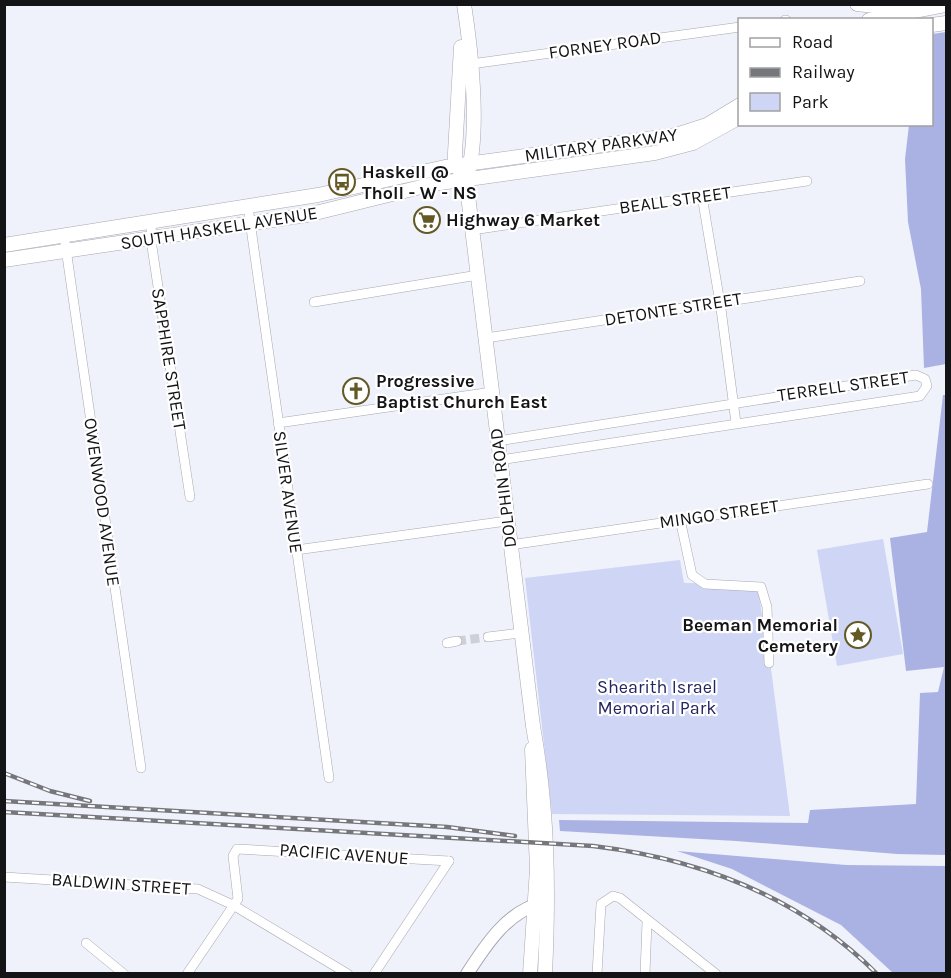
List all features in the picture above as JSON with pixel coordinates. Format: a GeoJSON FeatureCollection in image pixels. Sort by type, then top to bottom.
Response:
{"type":"FeatureCollection","features":[{"type":"Feature","properties":{"kind":"main road"},"geometry":{"type":"LineString","coordinates":[[457,4],[462,57],[455,165],[466,179]]}},
{"type":"Feature","properties":{"kind":"main road","name":"DOLPHIN ROAD"},"geometry":{"type":"LineString","coordinates":[[464,4],[471,64],[472,164],[466,179],[521,633],[541,771],[548,849],[541,904]]}},
{"type":"Feature","properties":{"kind":"main road"},"geometry":{"type":"LineString","coordinates":[[857,4],[889,6],[906,10]]}},
{"type":"Feature","properties":{"kind":"main road"},"geometry":{"type":"LineString","coordinates":[[876,18],[906,10],[946,5]]}},
{"type":"Feature","properties":{"kind":"main road","name":"MILITARY PARKWAY"},"geometry":{"type":"LineString","coordinates":[[455,165],[676,135],[707,124],[738,106]]}},
{"type":"Feature","properties":{"kind":"main road","name":"MILITARY PARKWAY"},"geometry":{"type":"LineString","coordinates":[[466,179],[665,151],[693,143],[738,118]]}},
{"type":"Feature","properties":{"kind":"main road","name":"SOUTH HASKELL AVENUE"},"geometry":{"type":"LineString","coordinates":[[4,244],[318,195],[455,165]]}},
{"type":"Feature","properties":{"kind":"main road","name":"SOUTH HASKELL AVENUE"},"geometry":{"type":"LineString","coordinates":[[4,260],[321,212],[411,188],[466,179]]}},
{"type":"Feature","properties":{"kind":"main road"},"geometry":{"type":"LineString","coordinates":[[318,195],[321,212]]}},
{"type":"Feature","properties":{"kind":"main road"},"geometry":{"type":"LineString","coordinates":[[530,974],[541,904]]}},
{"type":"Feature","properties":{"kind":"main road"},"geometry":{"type":"LineString","coordinates":[[541,904],[545,974]]}},
{"type":"Feature","properties":{"kind":"street","name":"FORNEY ROAD"},"geometry":{"type":"LineString","coordinates":[[471,64],[738,27]]}},
{"type":"Feature","properties":{"kind":"street","name":"BEALL STREET"},"geometry":{"type":"LineString","coordinates":[[472,230],[807,180]]}},
{"type":"Feature","properties":{"kind":"street"},"geometry":{"type":"LineString","coordinates":[[702,196],[720,301],[736,423]]}},
{"type":"Feature","properties":{"kind":"street","name":"SILVER AVENUE"},"geometry":{"type":"LineString","coordinates":[[248,207],[328,778]]}},
{"type":"Feature","properties":{"kind":"street","name":"SAPPHIRE STREET"},"geometry":{"type":"LineString","coordinates":[[151,222],[190,497]]}},
{"type":"Feature","properties":{"kind":"street","name":"OWENWOOD AVENUE"},"geometry":{"type":"LineString","coordinates":[[64,235],[141,768]]}},
{"type":"Feature","properties":{"kind":"street"},"geometry":{"type":"LineString","coordinates":[[314,302],[478,276]]}},
{"type":"Feature","properties":{"kind":"street","name":"DETONTE STREET"},"geometry":{"type":"LineString","coordinates":[[486,338],[860,281]]}},
{"type":"Feature","properties":{"kind":"street","name":"TERRELL STREET"},"geometry":{"type":"LineString","coordinates":[[498,441],[916,375],[922,377],[927,386],[920,396],[500,460]]}},
{"type":"Feature","properties":{"kind":"street"},"geometry":{"type":"LineString","coordinates":[[278,423],[492,392]]}},
{"type":"Feature","properties":{"kind":"street","name":"MINGO STREET"},"geometry":{"type":"LineString","coordinates":[[510,545],[928,484]]}},
{"type":"Feature","properties":{"kind":"street"},"geometry":{"type":"LineString","coordinates":[[680,519],[692,575],[705,584],[760,587],[767,607],[769,663]]}},
{"type":"Feature","properties":{"kind":"street"},"geometry":{"type":"LineString","coordinates":[[296,550],[507,520]]}},
{"type":"Feature","properties":{"kind":"street"},"geometry":{"type":"LineString","coordinates":[[488,637],[521,633]]}},
{"type":"Feature","properties":{"kind":"street"},"geometry":{"type":"LineString","coordinates":[[447,643],[457,641]]}},
{"type":"Feature","properties":{"kind":"street","name":"PACIFIC AVENUE"},"geometry":{"type":"LineString","coordinates":[[233,905],[238,895],[233,856],[240,848],[449,861],[374,974]]}},
{"type":"Feature","properties":{"kind":"street","name":"BALDWIN STREET"},"geometry":{"type":"LineString","coordinates":[[4,877],[198,889],[233,905],[348,974]]}},
{"type":"Feature","properties":{"kind":"street"},"geometry":{"type":"LineString","coordinates":[[597,974],[600,910],[605,900],[613,896],[620,898],[647,922],[716,974]]}},
{"type":"Feature","properties":{"kind":"street"},"geometry":{"type":"LineString","coordinates":[[467,974],[506,923],[541,904]]}},
{"type":"Feature","properties":{"kind":"street"},"geometry":{"type":"LineString","coordinates":[[187,974],[233,905]]}},
{"type":"Feature","properties":{"kind":"street"},"geometry":{"type":"LineString","coordinates":[[645,974],[647,922]]}},
{"type":"Feature","properties":{"kind":"street"},"geometry":{"type":"LineString","coordinates":[[87,944],[124,974]]}},
{"type":"Feature","properties":{"kind":"green space"},"geometry":{"type":"Polygon","coordinates":[[[883,539],[903,654],[837,666],[817,550],[883,539]]]}},
{"type":"Feature","properties":{"kind":"green space","name":"Shearith Israel Memorial Park"},"geometry":{"type":"Polygon","coordinates":[[[680,560],[684,583],[757,584],[772,676],[790,816],[552,814],[525,578],[680,560]]]}},
{"type":"Feature","properties":{"kind":"shaded area"},"geometry":{"type":"Polygon","coordinates":[[[946,32],[946,364],[924,368],[921,289],[908,222],[905,159],[909,126],[933,126],[933,34],[946,32]]]}},
{"type":"Feature","properties":{"kind":"shaded area"},"geometry":{"type":"Polygon","coordinates":[[[943,395],[946,395],[946,855],[897,854],[736,841],[560,831],[559,820],[808,823],[810,810],[916,804],[920,693],[938,692],[944,667],[906,671],[890,538],[927,532],[943,395]]]}},
{"type":"Feature","properties":{"kind":"shaded area"},"geometry":{"type":"Polygon","coordinates":[[[677,851],[846,865],[946,866],[946,973],[893,973],[841,925],[732,869],[677,851]]]}},
{"type":"Feature","properties":{"kind":"tunnel"},"geometry":{"type":"LineString","coordinates":[[457,641],[488,637]]}},
{"type":"Feature","properties":{"kind":"railway"},"geometry":{"type":"LineString","coordinates":[[4,773],[50,791],[90,801]]}},
{"type":"Feature","properties":{"kind":"railway"},"geometry":{"type":"LineString","coordinates":[[4,801],[447,827],[515,836]]}},
{"type":"Feature","properties":{"kind":"railway"},"geometry":{"type":"LineString","coordinates":[[4,812],[593,846],[633,852],[710,872],[782,903],[815,923],[877,974]]}},
{"type":"Feature","properties":{"kind":"place","name":"Haskell @ Tholl - W - NS"},"geometry":{"type":"Point","coordinates":[342,182]}},
{"type":"Feature","properties":{"kind":"place","name":"Highway 6 Market"},"geometry":{"type":"Point","coordinates":[427,220]}},
{"type":"Feature","properties":{"kind":"place","name":"Progressive Baptist Church East"},"geometry":{"type":"Point","coordinates":[356,391]}},
{"type":"Feature","properties":{"kind":"place","name":"Beeman Memorial Cemetery"},"geometry":{"type":"Point","coordinates":[858,635]}}]}
